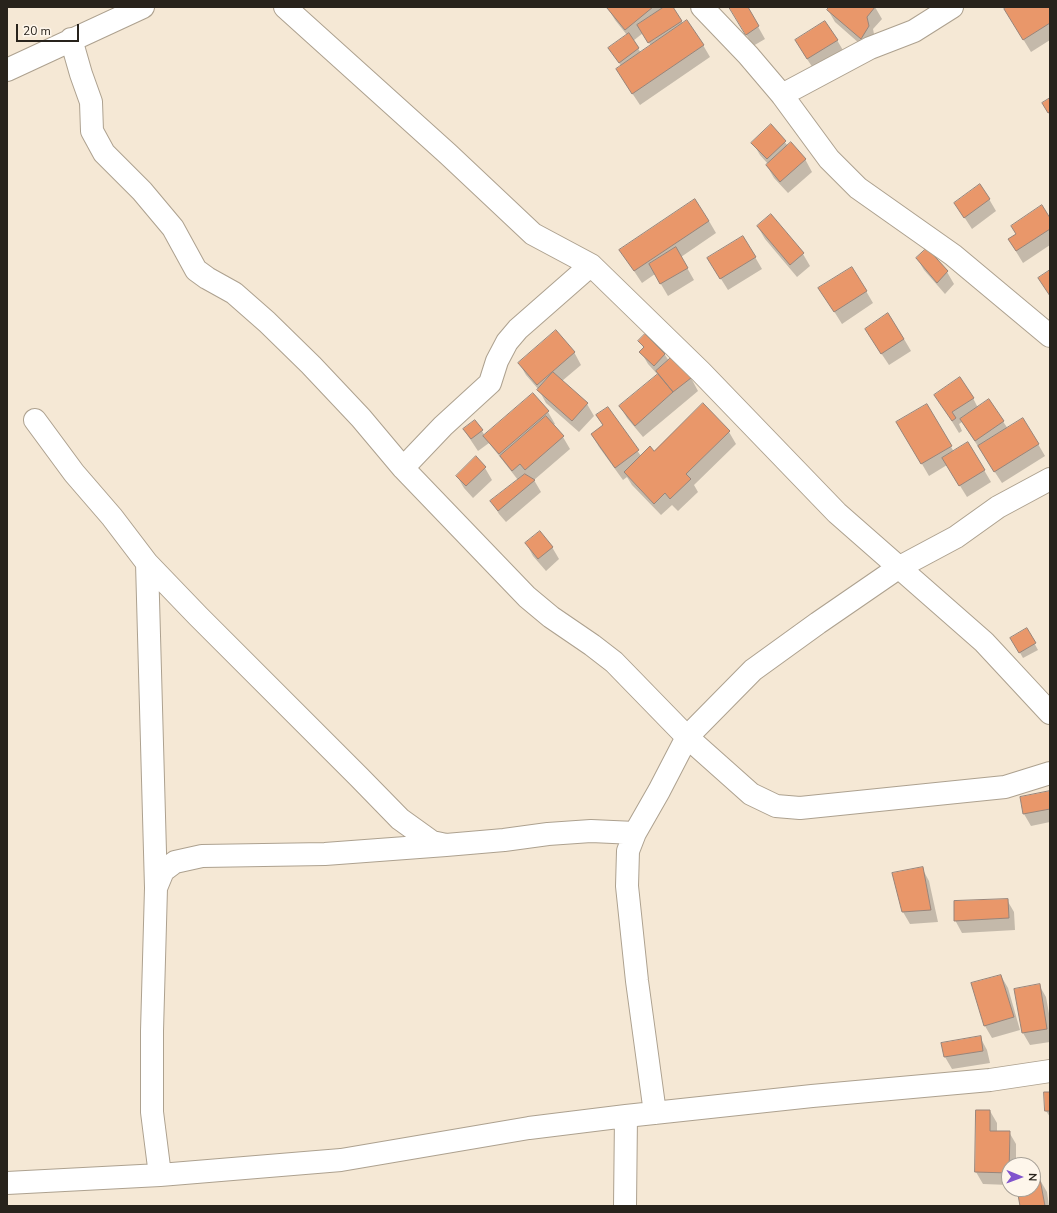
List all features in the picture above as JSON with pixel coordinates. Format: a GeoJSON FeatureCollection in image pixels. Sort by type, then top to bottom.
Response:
{"type":"FeatureCollection","features":[{"type":"Feature","properties":{"kind":"street"},"geometry":{"type":"LineString","coordinates":[[7,70],[143,7]]}},
{"type":"Feature","properties":{"kind":"street"},"geometry":{"type":"LineString","coordinates":[[285,7],[448,154],[533,234],[591,265],[701,372],[837,513],[984,642],[1050,713]]}},
{"type":"Feature","properties":{"kind":"street"},"geometry":{"type":"LineString","coordinates":[[702,7],[782,95],[829,159],[858,188],[953,255],[1050,336]]}},
{"type":"Feature","properties":{"kind":"street"},"geometry":{"type":"LineString","coordinates":[[782,95],[870,48],[914,31],[952,7]]}},
{"type":"Feature","properties":{"kind":"street"},"geometry":{"type":"LineString","coordinates":[[71,40],[91,102],[92,131],[104,153],[142,191],[173,228],[196,270],[234,293],[267,322],[311,365],[356,413],[402,468],[527,597],[551,617],[614,662],[687,737],[751,794],[776,806],[800,808],[1005,787],[1050,772]]}},
{"type":"Feature","properties":{"kind":"street"},"geometry":{"type":"LineString","coordinates":[[402,468],[443,426],[490,383],[497,361],[507,342],[518,329],[591,265]]}},
{"type":"Feature","properties":{"kind":"street"},"geometry":{"type":"LineString","coordinates":[[35,420],[74,473],[112,517],[147,563],[198,616],[400,819],[432,842],[446,846]]}},
{"type":"Feature","properties":{"kind":"street"},"geometry":{"type":"LineString","coordinates":[[655,1113],[637,981],[627,886],[628,851],[635,833],[687,737],[753,670],[818,623],[898,568],[956,537],[998,507],[1050,479]]}},
{"type":"Feature","properties":{"kind":"street"},"geometry":{"type":"LineString","coordinates":[[147,563],[156,888],[152,1031],[152,1112],[160,1175]]}},
{"type":"Feature","properties":{"kind":"street"},"geometry":{"type":"LineString","coordinates":[[156,888],[163,871],[175,862],[202,856],[325,854],[446,846],[548,834],[591,831],[635,833]]}},
{"type":"Feature","properties":{"kind":"street"},"geometry":{"type":"LineString","coordinates":[[7,1183],[160,1175],[340,1160],[530,1128],[626,1116],[990,1080],[1050,1071]]}},
{"type":"Feature","properties":{"kind":"street"},"geometry":{"type":"LineString","coordinates":[[626,1116],[626,1206]]}},
{"type":"Feature","properties":{"kind":"building"},"geometry":{"type":"Polygon","coordinates":[[[653,7],[625,30],[607,8],[653,7]]]}},
{"type":"Feature","properties":{"kind":"building"},"geometry":{"type":"Polygon","coordinates":[[[664,7],[673,7],[682,21],[648,43],[637,25],[664,7]]]}},
{"type":"Feature","properties":{"kind":"building"},"geometry":{"type":"Polygon","coordinates":[[[729,7],[748,7],[759,26],[746,35],[729,7]]]}},
{"type":"Feature","properties":{"kind":"building"},"geometry":{"type":"Polygon","coordinates":[[[829,7],[875,7],[867,17],[869,26],[861,39],[827,10],[829,7]]]}},
{"type":"Feature","properties":{"kind":"building"},"geometry":{"type":"Polygon","coordinates":[[[1007,7],[1050,7],[1050,23],[1023,40],[1004,9],[1007,7]]]}},
{"type":"Feature","properties":{"kind":"building"},"geometry":{"type":"Polygon","coordinates":[[[687,20],[704,45],[632,94],[616,69],[687,20]]]}},
{"type":"Feature","properties":{"kind":"building"},"geometry":{"type":"Polygon","coordinates":[[[825,21],[838,40],[807,59],[795,40],[825,21]]]}},
{"type":"Feature","properties":{"kind":"building"},"geometry":{"type":"Polygon","coordinates":[[[629,33],[639,48],[619,63],[608,48],[629,33]]]}},
{"type":"Feature","properties":{"kind":"building"},"geometry":{"type":"Polygon","coordinates":[[[1050,98],[1050,112],[1048,113],[1042,103],[1050,98]]]}},
{"type":"Feature","properties":{"kind":"building"},"geometry":{"type":"Polygon","coordinates":[[[771,124],[786,141],[767,159],[751,143],[771,124]]]}},
{"type":"Feature","properties":{"kind":"building"},"geometry":{"type":"Polygon","coordinates":[[[791,142],[806,159],[780,182],[766,165],[791,142]]]}},
{"type":"Feature","properties":{"kind":"building"},"geometry":{"type":"Polygon","coordinates":[[[980,184],[990,199],[964,218],[954,203],[980,184]]]}},
{"type":"Feature","properties":{"kind":"building"},"geometry":{"type":"Polygon","coordinates":[[[695,199],[709,221],[634,271],[619,250],[695,199]]]}},
{"type":"Feature","properties":{"kind":"building"},"geometry":{"type":"Polygon","coordinates":[[[1042,205],[1050,218],[1050,229],[1016,251],[1008,239],[1016,234],[1011,226],[1042,205]]]}},
{"type":"Feature","properties":{"kind":"building"},"geometry":{"type":"Polygon","coordinates":[[[771,214],[804,253],[790,265],[757,226],[771,214]]]}},
{"type":"Feature","properties":{"kind":"building"},"geometry":{"type":"Polygon","coordinates":[[[743,236],[756,257],[720,279],[707,258],[743,236]]]}},
{"type":"Feature","properties":{"kind":"building"},"geometry":{"type":"Polygon","coordinates":[[[676,247],[688,268],[660,284],[649,264],[676,247]]]}},
{"type":"Feature","properties":{"kind":"building"},"geometry":{"type":"Polygon","coordinates":[[[927,248],[948,271],[937,283],[916,258],[927,248]]]}},
{"type":"Feature","properties":{"kind":"building"},"geometry":{"type":"Polygon","coordinates":[[[852,267],[867,291],[834,312],[818,288],[852,267]]]}},
{"type":"Feature","properties":{"kind":"building"},"geometry":{"type":"Polygon","coordinates":[[[1050,270],[1050,296],[1038,278],[1050,270]]]}},
{"type":"Feature","properties":{"kind":"building"},"geometry":{"type":"Polygon","coordinates":[[[888,313],[904,339],[881,354],[865,329],[888,313]]]}},
{"type":"Feature","properties":{"kind":"building"},"geometry":{"type":"Polygon","coordinates":[[[556,330],[575,352],[537,385],[518,363],[556,330]]]}},
{"type":"Feature","properties":{"kind":"building"},"geometry":{"type":"Polygon","coordinates":[[[645,334],[665,354],[654,366],[639,352],[644,347],[638,341],[645,334]]]}},
{"type":"Feature","properties":{"kind":"building"},"geometry":{"type":"Polygon","coordinates":[[[673,356],[691,378],[673,392],[656,371],[673,356]]]}},
{"type":"Feature","properties":{"kind":"building"},"geometry":{"type":"Polygon","coordinates":[[[553,372],[588,403],[572,421],[537,390],[553,372]]]}},
{"type":"Feature","properties":{"kind":"building"},"geometry":{"type":"Polygon","coordinates":[[[658,374],[673,392],[635,426],[619,406],[658,374]]]}},
{"type":"Feature","properties":{"kind":"building"},"geometry":{"type":"Polygon","coordinates":[[[960,377],[974,398],[952,412],[956,418],[952,421],[934,395],[960,377]]]}},
{"type":"Feature","properties":{"kind":"building"},"geometry":{"type":"Polygon","coordinates":[[[533,393],[549,411],[499,454],[483,436],[533,393]]]}},
{"type":"Feature","properties":{"kind":"building"},"geometry":{"type":"Polygon","coordinates":[[[989,399],[1004,421],[975,441],[960,419],[989,399]]]}},
{"type":"Feature","properties":{"kind":"building"},"geometry":{"type":"Polygon","coordinates":[[[703,403],[730,431],[686,474],[691,479],[670,499],[665,493],[654,504],[624,472],[650,446],[654,451],[703,403]]]}},
{"type":"Feature","properties":{"kind":"building"},"geometry":{"type":"Polygon","coordinates":[[[927,404],[952,446],[921,464],[896,422],[927,404]]]}},
{"type":"Feature","properties":{"kind":"building"},"geometry":{"type":"Polygon","coordinates":[[[608,407],[639,450],[615,468],[591,434],[603,425],[596,415],[608,407]]]}},
{"type":"Feature","properties":{"kind":"building"},"geometry":{"type":"Polygon","coordinates":[[[546,416],[564,436],[525,470],[520,464],[512,471],[500,456],[546,416]]]}},
{"type":"Feature","properties":{"kind":"building"},"geometry":{"type":"Polygon","coordinates":[[[1023,418],[1039,444],[994,472],[978,446],[1023,418]]]}},
{"type":"Feature","properties":{"kind":"building"},"geometry":{"type":"Polygon","coordinates":[[[475,420],[483,430],[471,439],[463,429],[475,420]]]}},
{"type":"Feature","properties":{"kind":"building"},"geometry":{"type":"Polygon","coordinates":[[[968,442],[985,470],[959,486],[942,458],[968,442]]]}},
{"type":"Feature","properties":{"kind":"building"},"geometry":{"type":"Polygon","coordinates":[[[476,456],[486,467],[466,486],[456,476],[476,456]]]}},
{"type":"Feature","properties":{"kind":"building"},"geometry":{"type":"Polygon","coordinates":[[[525,474],[535,480],[498,511],[490,501],[525,474]]]}},
{"type":"Feature","properties":{"kind":"building"},"geometry":{"type":"Polygon","coordinates":[[[540,531],[553,547],[538,559],[525,543],[540,531]]]}},
{"type":"Feature","properties":{"kind":"building"},"geometry":{"type":"Polygon","coordinates":[[[1027,628],[1036,643],[1019,653],[1010,638],[1027,628]]]}},
{"type":"Feature","properties":{"kind":"building"},"geometry":{"type":"Polygon","coordinates":[[[1050,791],[1050,809],[1023,814],[1020,797],[1050,791]]]}},
{"type":"Feature","properties":{"kind":"building"},"geometry":{"type":"Polygon","coordinates":[[[923,867],[931,910],[902,912],[892,873],[923,867]]]}},
{"type":"Feature","properties":{"kind":"building"},"geometry":{"type":"Polygon","coordinates":[[[1008,899],[1009,918],[954,921],[954,901],[1008,899]]]}},
{"type":"Feature","properties":{"kind":"building"},"geometry":{"type":"Polygon","coordinates":[[[1001,975],[1014,1017],[984,1026],[971,983],[1001,975]]]}},
{"type":"Feature","properties":{"kind":"building"},"geometry":{"type":"Polygon","coordinates":[[[1040,984],[1047,1029],[1022,1033],[1014,989],[1040,984]]]}},
{"type":"Feature","properties":{"kind":"building"},"geometry":{"type":"Polygon","coordinates":[[[981,1036],[983,1051],[944,1057],[941,1043],[981,1036]]]}},
{"type":"Feature","properties":{"kind":"building"},"geometry":{"type":"Polygon","coordinates":[[[1044,1092],[1050,1092],[1050,1111],[1045,1111],[1044,1092]]]}},
{"type":"Feature","properties":{"kind":"building"},"geometry":{"type":"Polygon","coordinates":[[[976,1110],[990,1110],[990,1131],[1010,1131],[1009,1157],[1001,1157],[1001,1173],[975,1172],[976,1110]]]}},
{"type":"Feature","properties":{"kind":"building"},"geometry":{"type":"Polygon","coordinates":[[[1041,1184],[1045,1206],[1020,1206],[1018,1197],[1041,1197],[1041,1184]]]}}]}
